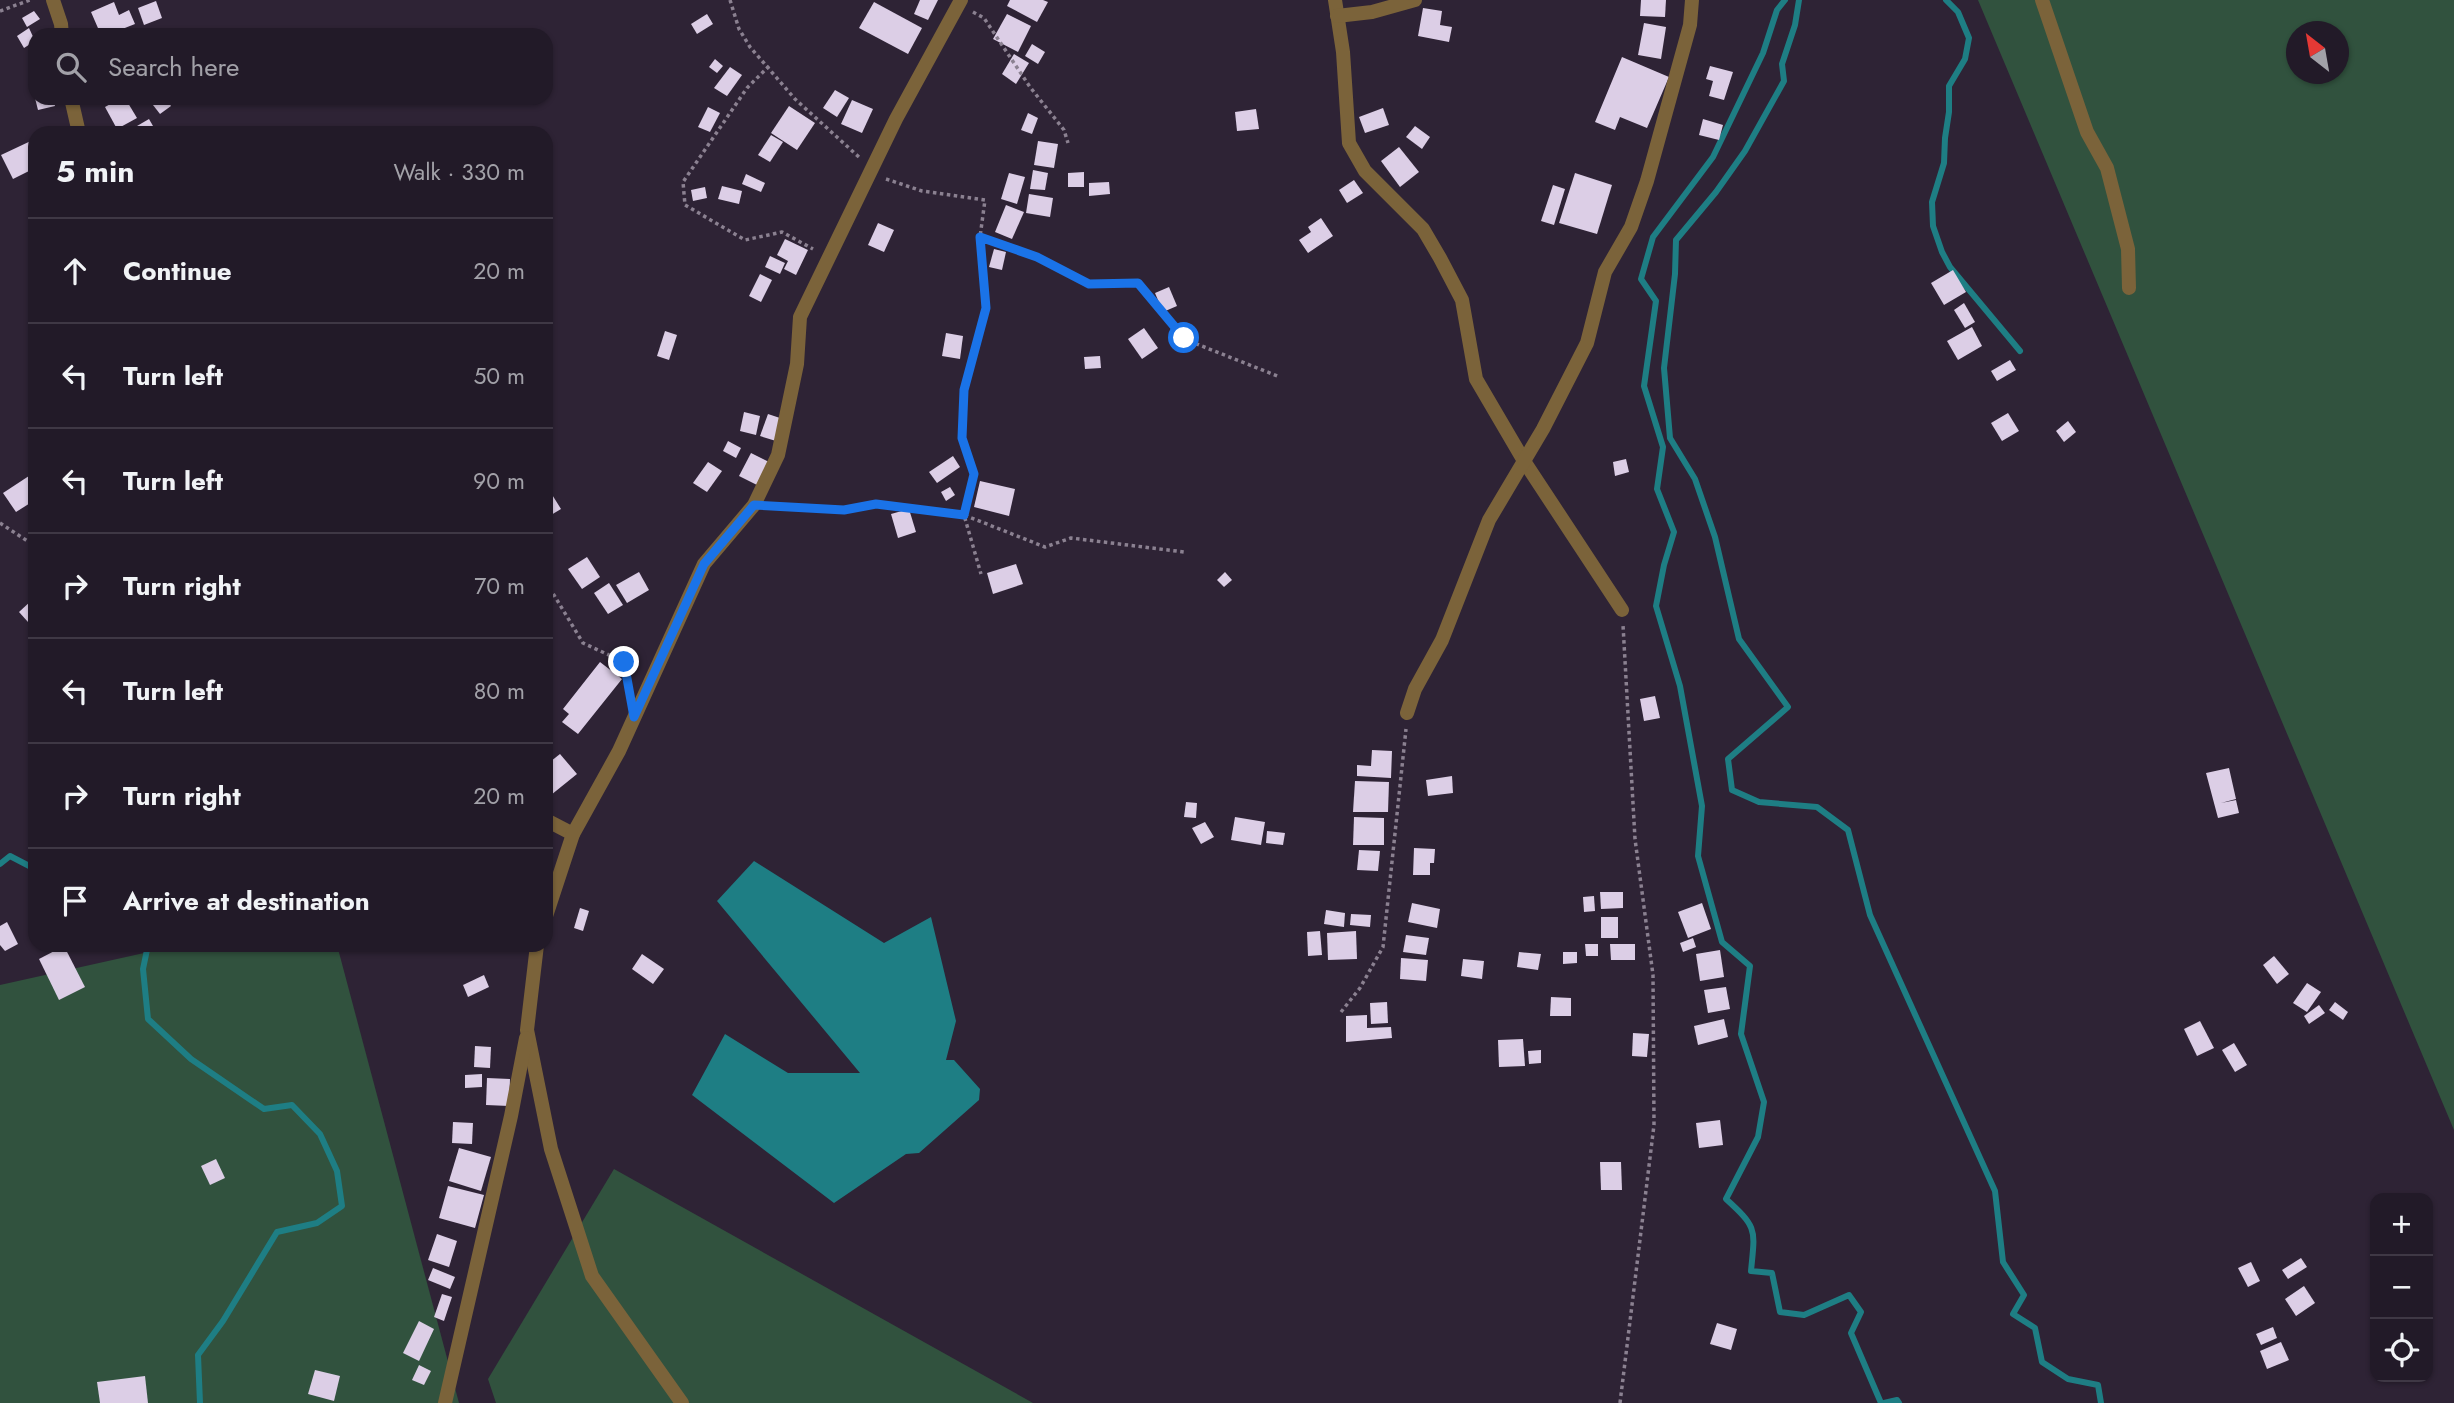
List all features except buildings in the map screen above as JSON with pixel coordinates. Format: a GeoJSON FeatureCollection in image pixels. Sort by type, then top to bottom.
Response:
{"type":"FeatureCollection","features":[{"type":"Feature","properties":{"kind":"street"},"geometry":{"type":"LineString","coordinates":[[53,0],[61,28]]}},
{"type":"Feature","properties":{"kind":"street"},"geometry":{"type":"LineString","coordinates":[[1335,0],[1343,52],[1349,143],[1365,171],[1423,229],[1440,258],[1462,300],[1476,379],[1524,461],[1622,610]]}},
{"type":"Feature","properties":{"kind":"street"},"geometry":{"type":"LineString","coordinates":[[1337,16],[1372,12],[1415,0]]}},
{"type":"Feature","properties":{"kind":"street"},"geometry":{"type":"LineString","coordinates":[[1408,713],[1415,689],[1442,640],[1489,520],[1587,343],[1605,272],[1631,227],[1647,181],[1690,25],[1692,0]]}},
{"type":"Feature","properties":{"kind":"street"},"geometry":{"type":"LineString","coordinates":[[2042,0],[2087,132],[2107,168],[2128,249],[2129,288]]}},
{"type":"Feature","properties":{"kind":"street"},"geometry":{"type":"LineString","coordinates":[[553,895],[573,834],[619,751],[704,564],[754,505],[778,455],[797,364],[800,317],[896,119],[960,3]]}},
{"type":"Feature","properties":{"kind":"street"},"geometry":{"type":"LineString","coordinates":[[73,105],[77,126]]}},
{"type":"Feature","properties":{"kind":"street"},"geometry":{"type":"LineString","coordinates":[[553,824],[573,834]]}},
{"type":"Feature","properties":{"kind":"street"},"geometry":{"type":"LineString","coordinates":[[445,1403],[512,1116],[527,1030],[536,952]]}},
{"type":"Feature","properties":{"kind":"street"},"geometry":{"type":"LineString","coordinates":[[527,1030],[551,1149],[592,1276],[682,1403]]}},
{"type":"Feature","properties":{"kind":"path"},"geometry":{"type":"LineString","coordinates":[[0,10],[30,0]]}},
{"type":"Feature","properties":{"kind":"path"},"geometry":{"type":"LineString","coordinates":[[730,0],[739,29],[750,47],[795,99],[861,159],[869,173],[922,191],[985,200],[980,237],[986,308],[964,390],[962,438],[974,474],[964,515],[981,574]]}},
{"type":"Feature","properties":{"kind":"path"},"geometry":{"type":"LineString","coordinates":[[960,3],[984,18],[1030,87],[1064,130],[1068,142]]}},
{"type":"Feature","properties":{"kind":"path"},"geometry":{"type":"LineString","coordinates":[[769,66],[747,88],[682,182],[685,205],[745,240],[782,232],[830,259]]}},
{"type":"Feature","properties":{"kind":"path"},"geometry":{"type":"LineString","coordinates":[[980,237],[1037,257],[1089,284],[1138,283],[1184,338],[1280,377]]}},
{"type":"Feature","properties":{"kind":"path"},"geometry":{"type":"LineString","coordinates":[[754,505],[844,510],[876,504],[964,515],[1045,547],[1071,538],[1184,552]]}},
{"type":"Feature","properties":{"kind":"path"},"geometry":{"type":"LineString","coordinates":[[0,523],[28,541]]}},
{"type":"Feature","properties":{"kind":"path"},"geometry":{"type":"LineString","coordinates":[[553,594],[583,643],[624,662],[634,717]]}},
{"type":"Feature","properties":{"kind":"path"},"geometry":{"type":"LineString","coordinates":[[1620,1403],[1654,1125],[1653,975],[1635,839],[1622,610]]}},
{"type":"Feature","properties":{"kind":"path"},"geometry":{"type":"LineString","coordinates":[[1342,1012],[1360,988],[1383,947],[1408,713]]}},
{"type":"Feature","properties":{"kind":"shaded area"},"geometry":{"type":"Polygon","coordinates":[[[1978,0],[2454,0],[2454,1130],[1978,0]]]}},
{"type":"Feature","properties":{"kind":"shaded area"},"geometry":{"type":"Polygon","coordinates":[[[754,861],[884,943],[931,917],[956,1021],[946,1060],[954,1060],[980,1089],[979,1100],[919,1153],[906,1154],[834,1203],[692,1095],[725,1034],[788,1073],[860,1073],[717,901],[754,861]]]}},
{"type":"Feature","properties":{"kind":"shaded area"},"geometry":{"type":"Polygon","coordinates":[[[148,952],[339,952],[459,1403],[0,1403],[0,985],[148,952]]]}},
{"type":"Feature","properties":{"kind":"shaded area"},"geometry":{"type":"Polygon","coordinates":[[[614,1169],[1033,1403],[496,1403],[488,1379],[614,1169]]]}},
{"type":"Feature","properties":{"kind":"waterway"},"geometry":{"type":"LineString","coordinates":[[1785,0],[1777,10],[1763,53],[1713,157],[1653,237],[1641,279],[1656,301],[1644,386],[1663,447],[1657,489],[1674,532],[1656,606],[1680,686],[1702,806],[1698,856],[1722,942],[1750,966],[1741,1034],[1764,1102],[1758,1137],[1726,1199],[1749,1223],[1753,1237],[1751,1271],[1772,1273],[1780,1312],[1804,1315],[1849,1295],[1861,1312],[1851,1333],[1881,1403]]}},
{"type":"Feature","properties":{"kind":"waterway"},"geometry":{"type":"LineString","coordinates":[[1799,0],[1795,25],[1782,64],[1784,81],[1745,151],[1716,192],[1676,240],[1675,274],[1664,368],[1670,438],[1695,479],[1715,537],[1739,639],[1788,707],[1728,759],[1732,790],[1759,802],[1817,807],[1848,830],[1870,915],[1995,1191],[2003,1262],[2024,1295],[2013,1314],[2035,1328],[2042,1362],[2068,1379],[2098,1385],[2101,1403]]}},
{"type":"Feature","properties":{"kind":"waterway"},"geometry":{"type":"LineString","coordinates":[[1946,0],[1958,12],[1969,38],[1965,59],[1949,86],[1944,163],[1932,202],[1933,226],[1950,267],[2020,351]]}},
{"type":"Feature","properties":{"kind":"waterway"},"geometry":{"type":"LineString","coordinates":[[0,864],[10,856],[28,865]]}},
{"type":"Feature","properties":{"kind":"waterway"},"geometry":{"type":"LineString","coordinates":[[147,952],[143,969],[148,1019],[191,1059],[264,1109],[292,1105],[320,1134],[337,1171],[342,1206],[317,1223],[277,1232],[223,1321],[198,1355],[200,1403]]}},
{"type":"Feature","properties":{"kind":"waterway"},"geometry":{"type":"LineString","coordinates":[[1884,1403],[1897,1400],[1899,1403]]}},
{"type":"Feature","properties":{"kind":"route"},"geometry":{"type":"LineString","coordinates":[[624,662],[634,717],[704,564],[754,505],[844,510],[876,504],[964,515],[974,474],[962,438],[964,390],[986,308],[980,237],[1037,257],[1089,284],[1138,283],[1184,338]]}}]}
